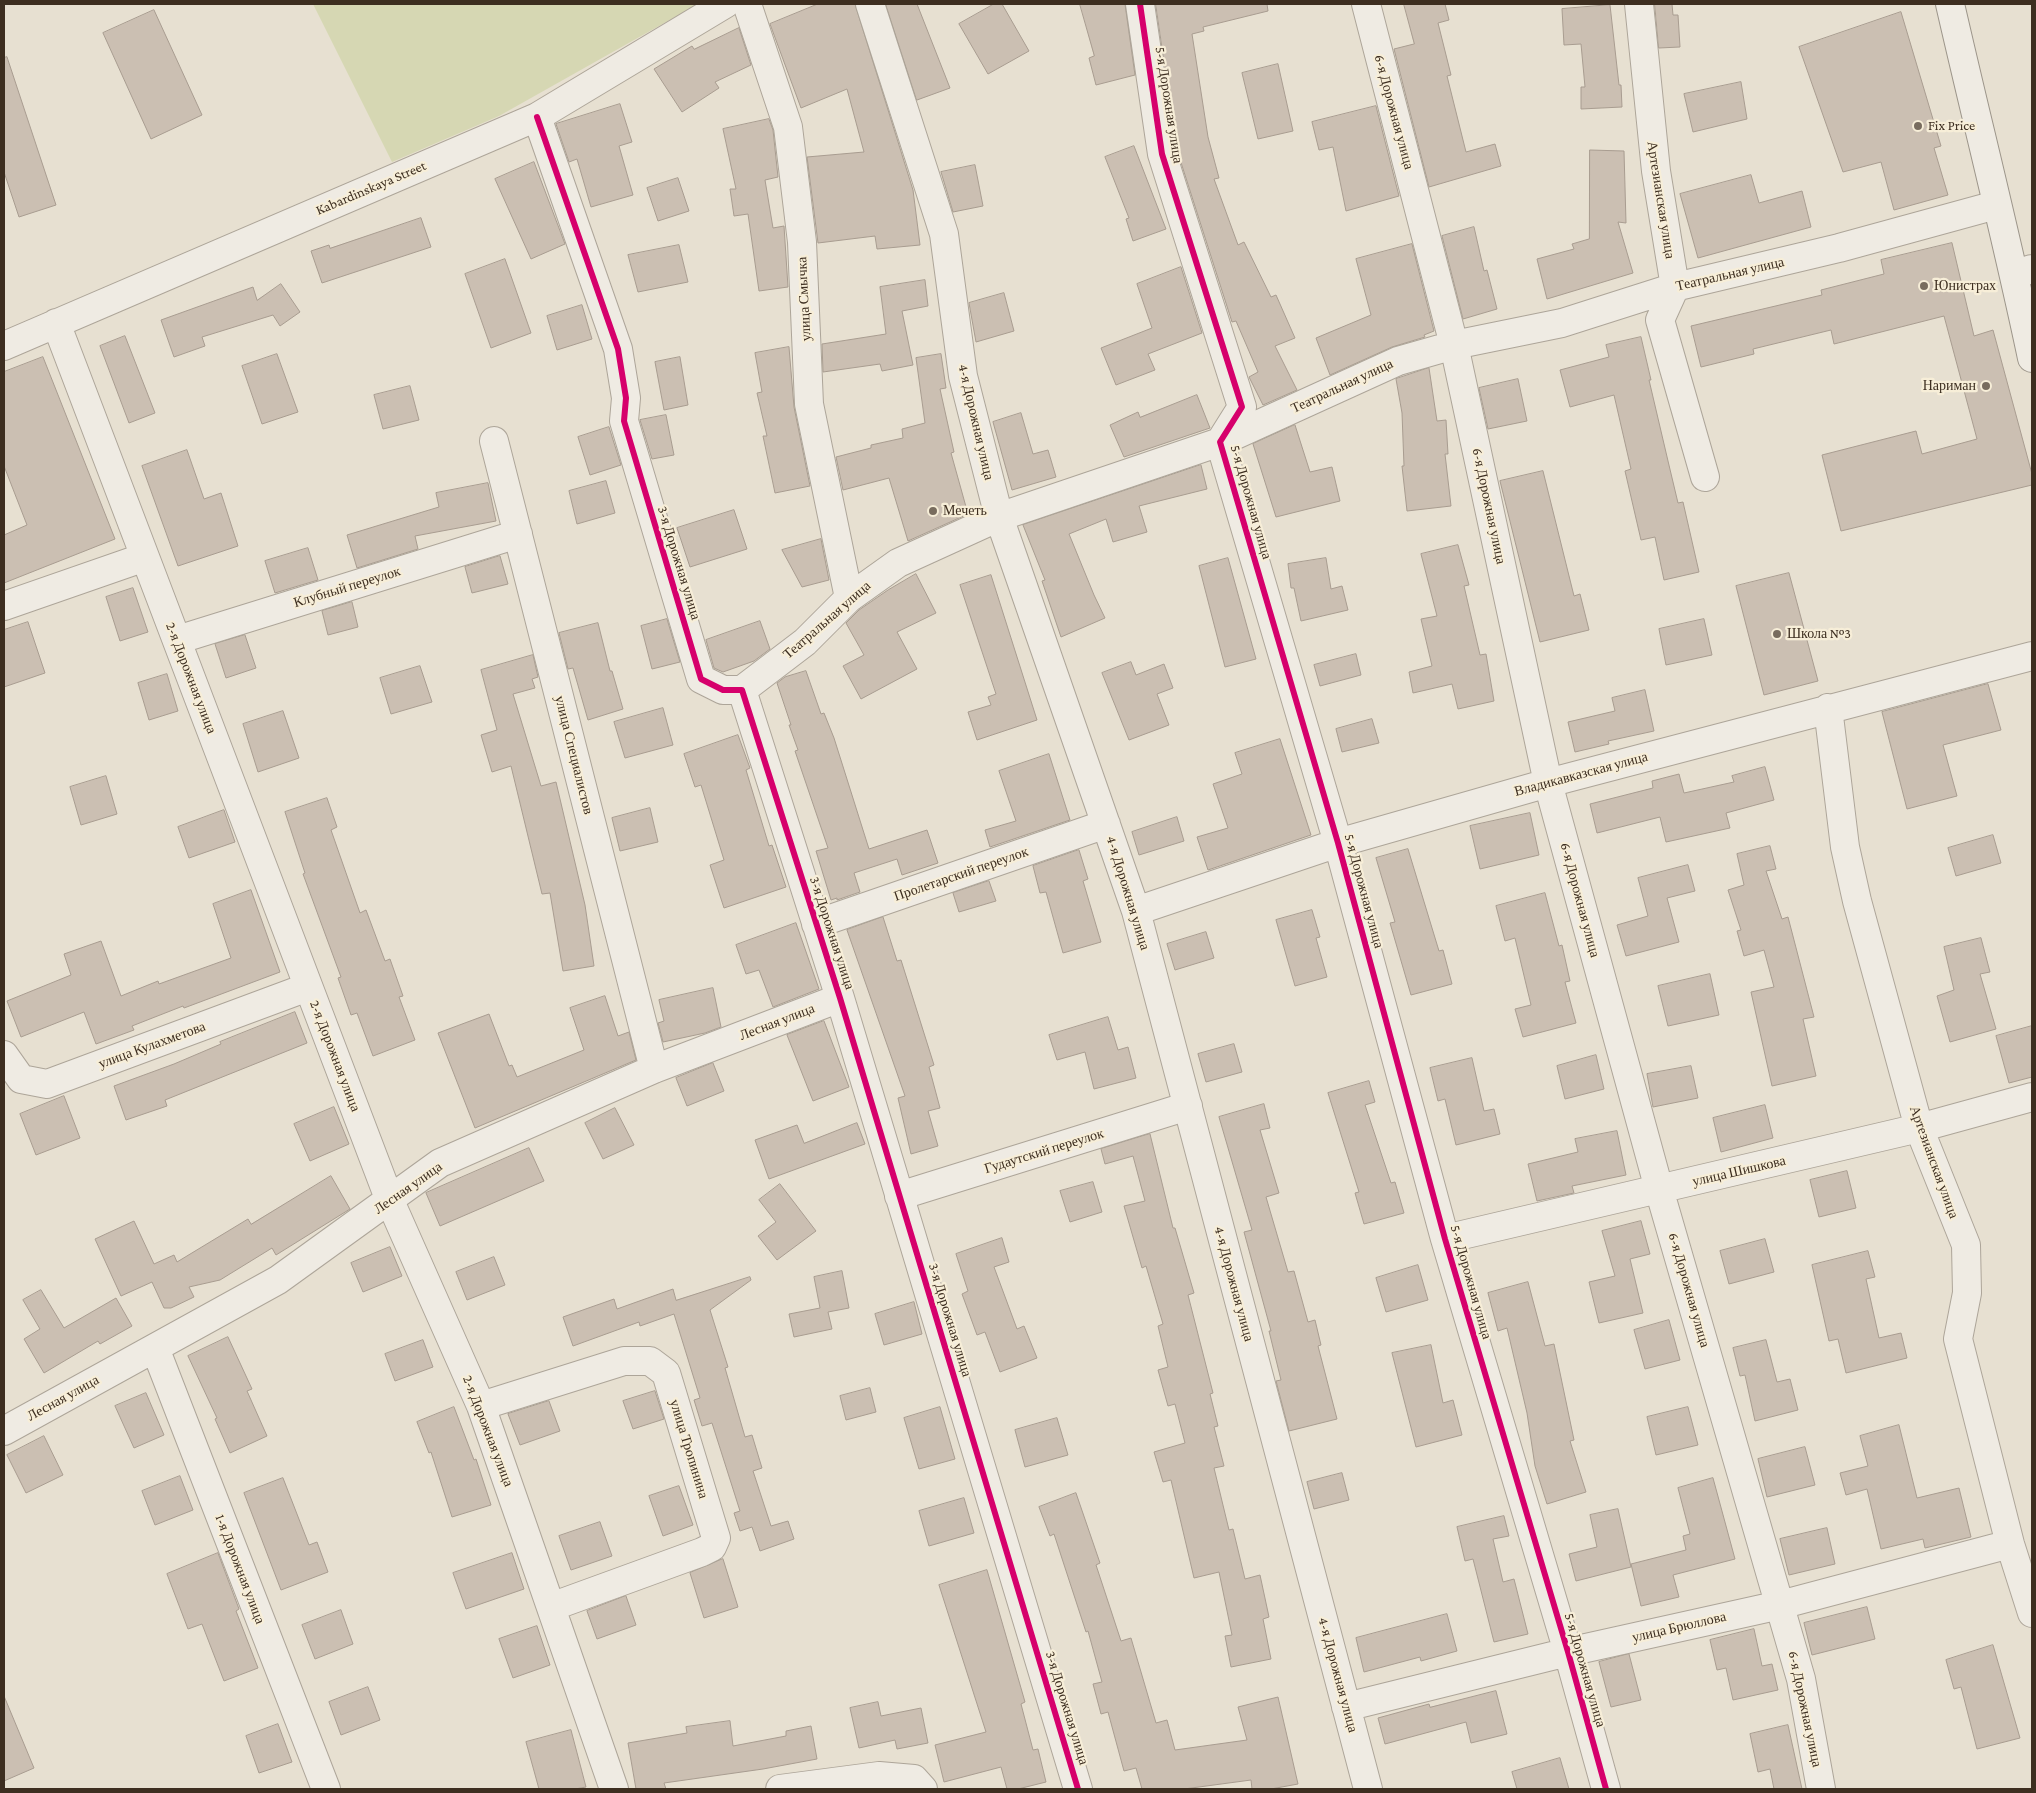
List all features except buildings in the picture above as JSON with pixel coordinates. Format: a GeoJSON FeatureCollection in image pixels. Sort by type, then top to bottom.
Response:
{"type":"FeatureCollection","features":[{"type":"Feature","properties":{"kind":"street","name":"Kabardinskaya Street"},"geometry":{"type":"LineString","coordinates":[[4,346],[537,117],[725,4]]}},
{"type":"Feature","properties":{"kind":"street","name":"улица Смычка"},"geometry":{"type":"LineString","coordinates":[[747,4],[788,127],[802,242],[809,404],[849,598]]}},
{"type":"Feature","properties":{"kind":"street","name":"4-я Дорожная улица"},"geometry":{"type":"LineString","coordinates":[[870,4],[944,234],[963,376],[1000,517],[1136,912],[1368,1789]]}},
{"type":"Feature","properties":{"kind":"street","name":"5-я Дорожная улица"},"geometry":{"type":"LineString","coordinates":[[1140,4],[1162,154],[1242,407],[1220,442],[1338,843],[1445,1239],[1568,1652],[1606,1789]]}},
{"type":"Feature","properties":{"kind":"street","name":"6-я Дорожная улица"},"geometry":{"type":"LineString","coordinates":[[1366,4],[1454,345],[1548,783],[1659,1189],[1801,1680],[1822,1789]]}},
{"type":"Feature","properties":{"kind":"street","name":"Артезианская улица"},"geometry":{"type":"LineString","coordinates":[[1639,4],[1656,171],[1675,287]]}},
{"type":"Feature","properties":{"kind":"street"},"geometry":{"type":"LineString","coordinates":[[1950,4],[1996,206],[2024,272],[2032,358]]}},
{"type":"Feature","properties":{"kind":"street","name":"3-я Дорожная улица"},"geometry":{"type":"LineString","coordinates":[[537,117],[618,349],[626,398],[624,421],[701,679],[723,690],[742,690],[840,998],[1078,1789]]}},
{"type":"Feature","properties":{"kind":"street","name":"Театральная улица"},"geometry":{"type":"LineString","coordinates":[[742,690],[805,642],[849,598],[898,563],[1000,517],[1220,442],[1398,361],[1454,345],[1562,323],[1675,287],[1839,248],[1996,206]]}},
{"type":"Feature","properties":{"kind":"street"},"geometry":{"type":"LineString","coordinates":[[1675,287],[1660,320],[1705,476]]}},
{"type":"Feature","properties":{"kind":"street","name":"2-я Дорожная улица"},"geometry":{"type":"LineString","coordinates":[[56,323],[390,1201],[482,1406],[614,1789]]}},
{"type":"Feature","properties":{"kind":"street","name":"улица Специалистов"},"geometry":{"type":"LineString","coordinates":[[494,441],[654,1069]]}},
{"type":"Feature","properties":{"kind":"street","name":"Клубный переулок"},"geometry":{"type":"LineString","coordinates":[[177,640],[518,534]]}},
{"type":"Feature","properties":{"kind":"street"},"geometry":{"type":"LineString","coordinates":[[4,606],[145,557]]}},
{"type":"Feature","properties":{"kind":"street","name":"Владикавказская улица"},"geometry":{"type":"LineString","coordinates":[[1136,912],[1338,843],[1548,783],[2032,656]]}},
{"type":"Feature","properties":{"kind":"street","name":"Артезианская улица"},"geometry":{"type":"LineString","coordinates":[[1828,708],[1845,847],[1857,901],[1919,1128],[1966,1245],[1967,1293],[1958,1339],[2010,1544],[2032,1613]]}},
{"type":"Feature","properties":{"kind":"street","name":"Пролетарский переулок"},"geometry":{"type":"LineString","coordinates":[[816,924],[1106,824]]}},
{"type":"Feature","properties":{"kind":"street","name":"улица Кулахметова"},"geometry":{"type":"LineString","coordinates":[[4,1056],[21,1078],[47,1084],[308,987]]}},
{"type":"Feature","properties":{"kind":"street","name":"Лесная улица"},"geometry":{"type":"LineString","coordinates":[[4,1431],[278,1280],[390,1201],[440,1163],[654,1069],[840,998]]}},
{"type":"Feature","properties":{"kind":"street","name":"улица Шишкова"},"geometry":{"type":"LineString","coordinates":[[1445,1239],[1919,1128],[2032,1097]]}},
{"type":"Feature","properties":{"kind":"street","name":"Гудаутский переулок"},"geometry":{"type":"LineString","coordinates":[[900,1196],[1188,1106]]}},
{"type":"Feature","properties":{"kind":"street","name":"1-я Дорожная улица"},"geometry":{"type":"LineString","coordinates":[[155,1348],[326,1789]]}},
{"type":"Feature","properties":{"kind":"street","name":"улица Тропинина"},"geometry":{"type":"LineString","coordinates":[[482,1406],[624,1361],[650,1361],[666,1373],[716,1538],[712,1547],[551,1607]]}},
{"type":"Feature","properties":{"kind":"street","name":"улица Брюллова"},"geometry":{"type":"LineString","coordinates":[[1346,1707],[1568,1652],[1780,1605],[2010,1544]]}},
{"type":"Feature","properties":{"kind":"street"},"geometry":{"type":"LineString","coordinates":[[780,1789],[879,1776],[914,1779],[924,1789]]}},
{"type":"Feature","properties":{"kind":"green space"},"geometry":{"type":"Polygon","coordinates":[[[313,4],[698,4],[499,116],[392,162],[313,4]]]}},
{"type":"Feature","properties":{"kind":"cycle path"},"geometry":{"type":"LineString","coordinates":[[1140,4],[1162,154],[1242,407],[1220,442],[1338,843],[1445,1239],[1568,1652],[1606,1789]]}},
{"type":"Feature","properties":{"kind":"cycle path"},"geometry":{"type":"LineString","coordinates":[[537,117],[618,349],[626,398],[624,421],[701,679],[723,690],[742,690],[840,998],[1078,1789]]}},
{"type":"Feature","properties":{"kind":"place","name":"Fix Price"},"geometry":{"type":"Point","coordinates":[1918,126]}},
{"type":"Feature","properties":{"kind":"place","name":"Юнистрах"},"geometry":{"type":"Point","coordinates":[1924,286]}},
{"type":"Feature","properties":{"kind":"place","name":"Нариман"},"geometry":{"type":"Point","coordinates":[1986,386]}},
{"type":"Feature","properties":{"kind":"place","name":"Мечеть"},"geometry":{"type":"Point","coordinates":[933,511]}},
{"type":"Feature","properties":{"kind":"place","name":"Школа №3"},"geometry":{"type":"Point","coordinates":[1777,634]}}]}
